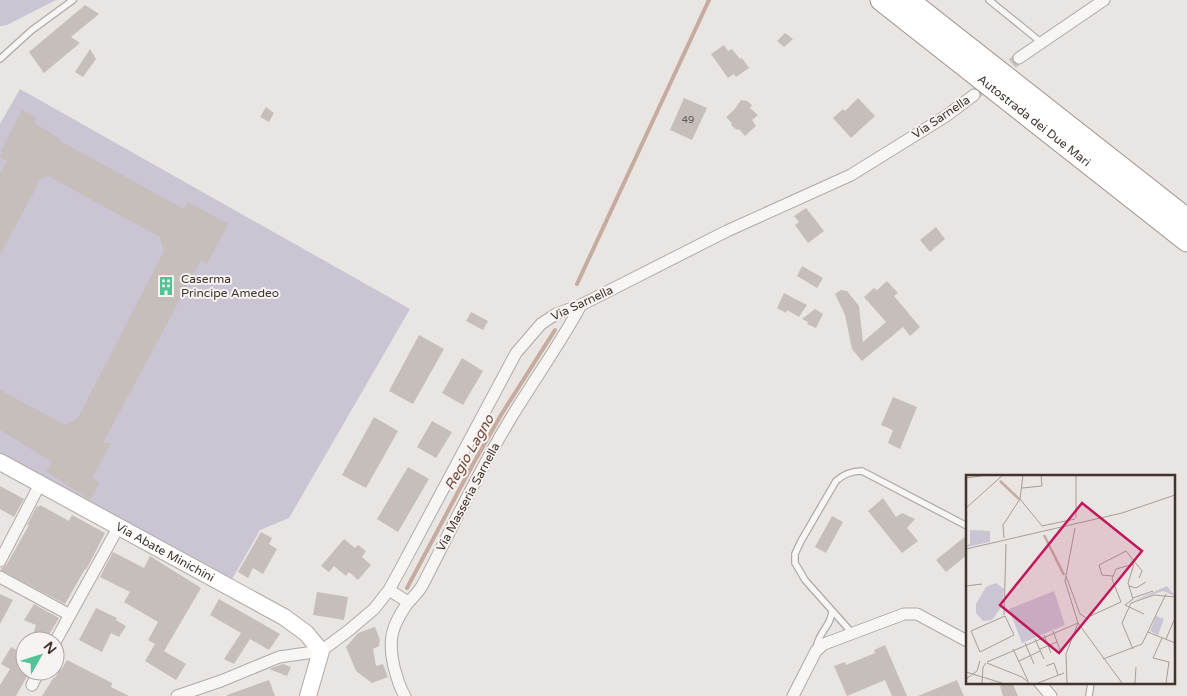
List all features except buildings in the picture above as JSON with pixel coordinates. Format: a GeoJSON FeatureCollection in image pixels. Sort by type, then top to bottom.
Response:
{"type":"FeatureCollection","features":[{"type":"Feature","properties":{"kind":"highway","name":"Autostrada dei Due Mari"},"geometry":{"type":"LineString","coordinates":[[881,0],[1187,241]]}},
{"type":"Feature","properties":{"kind":"highway","name":"Autostrada dei Due Mari"},"geometry":{"type":"LineString","coordinates":[[908,0],[1187,219]]}},
{"type":"Feature","properties":{"kind":"street"},"geometry":{"type":"LineString","coordinates":[[1019,58],[1104,0]]}},
{"type":"Feature","properties":{"kind":"street","name":"Via Sarnella"},"geometry":{"type":"LineString","coordinates":[[321,651],[364,618],[389,590],[516,353],[541,324],[556,314],[581,305],[728,231],[851,175],[946,116],[974,95]]}},
{"type":"Feature","properties":{"kind":"street","name":"Via Masseria Sarnella"},"geometry":{"type":"LineString","coordinates":[[405,696],[398,681],[390,641],[397,620],[408,602],[416,596],[422,586],[479,474],[506,426],[581,305]]}},
{"type":"Feature","properties":{"kind":"street","name":"Via Abate Minichini"},"geometry":{"type":"LineString","coordinates":[[0,462],[284,617],[306,633],[321,651]]}},
{"type":"Feature","properties":{"kind":"street"},"geometry":{"type":"LineString","coordinates":[[0,561],[40,484]]}},
{"type":"Feature","properties":{"kind":"street"},"geometry":{"type":"LineString","coordinates":[[61,631],[119,526]]}},
{"type":"Feature","properties":{"kind":"street"},"geometry":{"type":"LineString","coordinates":[[0,577],[70,615]]}},
{"type":"Feature","properties":{"kind":"street"},"geometry":{"type":"LineString","coordinates":[[389,590],[408,602]]}},
{"type":"Feature","properties":{"kind":"street"},"geometry":{"type":"LineString","coordinates":[[792,696],[816,651],[824,644],[904,614],[917,614],[966,640]]}},
{"type":"Feature","properties":{"kind":"street"},"geometry":{"type":"LineString","coordinates":[[177,696],[221,681],[279,657],[321,651],[308,696]]}},
{"type":"Feature","properties":{"kind":"street"},"geometry":{"type":"LineString","coordinates":[[32,685],[34,681]]}},
{"type":"Feature","properties":{"kind":"street"},"geometry":{"type":"LineString","coordinates":[[1041,684],[1051,696]]}},
{"type":"Feature","properties":{"kind":"lane"},"geometry":{"type":"LineString","coordinates":[[0,59],[32,30],[73,0]]}},
{"type":"Feature","properties":{"kind":"lane"},"geometry":{"type":"LineString","coordinates":[[989,0],[1042,43]]}},
{"type":"Feature","properties":{"kind":"lane"},"geometry":{"type":"LineString","coordinates":[[853,634],[805,580],[795,562],[795,554],[836,480],[852,471],[862,471],[966,525]]}},
{"type":"Feature","properties":{"kind":"lane"},"geometry":{"type":"LineString","coordinates":[[816,651],[817,641],[832,617],[832,611]]}},
{"type":"Feature","properties":{"kind":"shaded area"},"geometry":{"type":"Polygon","coordinates":[[[0,0],[56,0],[7,25],[0,26],[0,0]]]}},
{"type":"Feature","properties":{"kind":"shaded area"},"geometry":{"type":"Polygon","coordinates":[[[20,89],[410,309],[289,518],[260,530],[231,581],[0,457],[0,124],[20,89]]]}},
{"type":"Feature","properties":{"kind":"waterway"},"geometry":{"type":"LineString","coordinates":[[577,284],[709,0]]}},
{"type":"Feature","properties":{"kind":"waterway","name":"Regio Lagno"},"geometry":{"type":"LineString","coordinates":[[407,588],[501,415],[555,330]]}},
{"type":"Feature","properties":{"kind":"tunnel"},"geometry":{"type":"LineString","coordinates":[[974,95],[1019,58]]}},
{"type":"Feature","properties":{"kind":"place","name":"Caserma Principe Amedeo"},"geometry":{"type":"Point","coordinates":[166,286]}}]}
